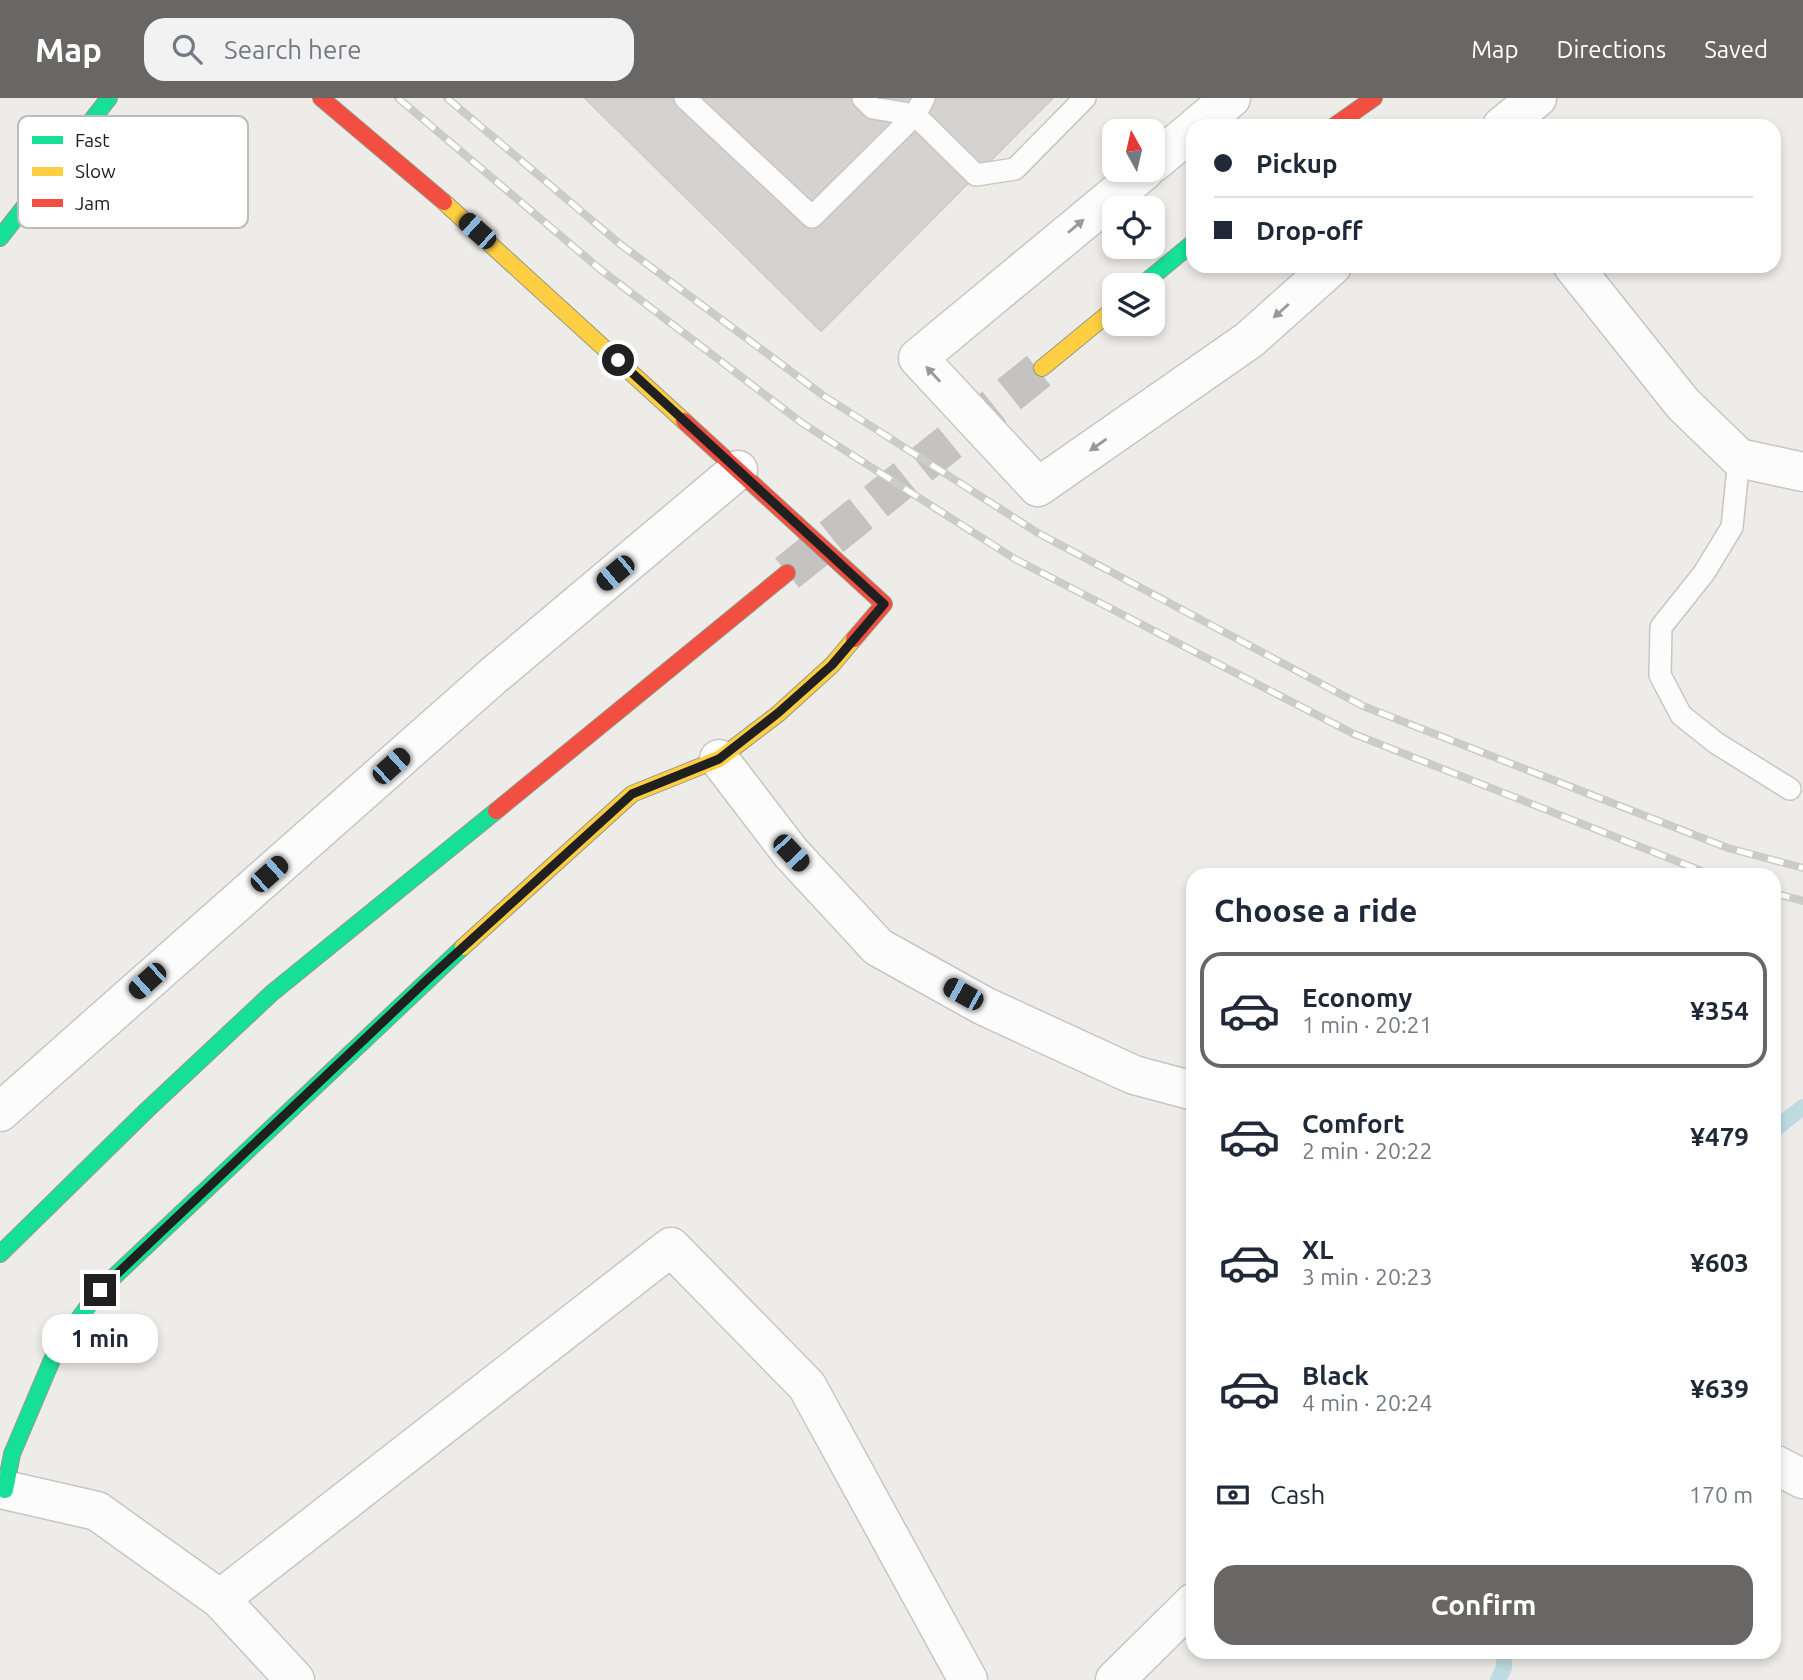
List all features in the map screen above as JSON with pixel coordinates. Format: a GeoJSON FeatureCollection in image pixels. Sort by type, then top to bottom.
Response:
{"type":"FeatureCollection","features":[{"type":"Feature","properties":{"kind":"street"},"geometry":{"type":"LineString","coordinates":[[95,116],[109,98]]}},
{"type":"Feature","properties":{"kind":"street"},"geometry":{"type":"LineString","coordinates":[[295,1680],[220,1599],[97,1511],[3,1489],[12,1454],[57,1348],[100,1290],[428,979],[632,794],[719,759],[778,713],[832,665],[884,604],[456,212],[321,98]]}},
{"type":"Feature","properties":{"kind":"street"},"geometry":{"type":"LineString","coordinates":[[1206,119],[1231,98]]}},
{"type":"Feature","properties":{"kind":"street"},"geometry":{"type":"LineString","coordinates":[[1344,119],[1374,98]]}},
{"type":"Feature","properties":{"kind":"street"},"geometry":{"type":"LineString","coordinates":[[1511,119],[1537,98]]}},
{"type":"Feature","properties":{"kind":"street"},"geometry":{"type":"LineString","coordinates":[[1166,152],[1186,136]]}},
{"type":"Feature","properties":{"kind":"street"},"geometry":{"type":"LineString","coordinates":[[1131,182],[918,358],[1038,487],[1249,340],[1324,273]]}},
{"type":"Feature","properties":{"kind":"street"},"geometry":{"type":"LineString","coordinates":[[0,238],[18,215]]}},
{"type":"Feature","properties":{"kind":"street"},"geometry":{"type":"LineString","coordinates":[[1157,273],[1186,249]]}},
{"type":"Feature","properties":{"kind":"street"},"geometry":{"type":"LineString","coordinates":[[1579,273],[1683,404],[1739,458],[1803,472]]}},
{"type":"Feature","properties":{"kind":"street"},"geometry":{"type":"LineString","coordinates":[[1042,369],[1102,319]]}},
{"type":"Feature","properties":{"kind":"street"},"geometry":{"type":"LineString","coordinates":[[0,1112],[492,676],[738,471]]}},
{"type":"Feature","properties":{"kind":"street"},"geometry":{"type":"LineString","coordinates":[[0,1254],[271,993],[787,573]]}},
{"type":"Feature","properties":{"kind":"street"},"geometry":{"type":"LineString","coordinates":[[719,759],[791,853],[878,947],[984,1006],[1134,1075],[1186,1089]]}},
{"type":"Feature","properties":{"kind":"street"},"geometry":{"type":"LineString","coordinates":[[220,1599],[671,1247],[807,1386],[968,1680]]}},
{"type":"Feature","properties":{"kind":"street"},"geometry":{"type":"LineString","coordinates":[[1781,1468],[1803,1479]]}},
{"type":"Feature","properties":{"kind":"street"},"geometry":{"type":"LineString","coordinates":[[1115,1680],[1186,1610]]}},
{"type":"Feature","properties":{"kind":"lane"},"geometry":{"type":"LineString","coordinates":[[685,98],[812,217],[920,106]]}},
{"type":"Feature","properties":{"kind":"lane"},"geometry":{"type":"LineString","coordinates":[[863,98],[873,108],[920,106]]}},
{"type":"Feature","properties":{"kind":"lane"},"geometry":{"type":"LineString","coordinates":[[920,106],[976,175],[1015,169],[1085,98]]}},
{"type":"Feature","properties":{"kind":"lane"},"geometry":{"type":"LineString","coordinates":[[1739,458],[1731,527],[1704,573],[1661,627],[1660,676],[1681,715],[1716,743],[1790,789]]}},
{"type":"Feature","properties":{"kind":"building"},"geometry":{"type":"Polygon","coordinates":[[[585,98],[1053,98],[821,331],[585,98]]]}},
{"type":"Feature","properties":{"kind":"waterway"},"geometry":{"type":"LineString","coordinates":[[1781,1124],[1803,1107]]}},
{"type":"Feature","properties":{"kind":"waterway"},"geometry":{"type":"LineString","coordinates":[[1498,1680],[1504,1668],[1504,1659]]}},
{"type":"Feature","properties":{"kind":"tunnel"},"geometry":{"type":"LineString","coordinates":[[787,573],[1042,368]]}},
{"type":"Feature","properties":{"kind":"railway"},"geometry":{"type":"LineString","coordinates":[[398,98],[601,270],[802,423],[1015,559],[1354,734],[1694,868]]}},
{"type":"Feature","properties":{"kind":"railway"},"geometry":{"type":"LineString","coordinates":[[447,98],[620,244],[824,396],[1038,533],[1363,706],[1728,848],[1803,868]]}},
{"type":"Feature","properties":{"kind":"railway"},"geometry":{"type":"LineString","coordinates":[[1781,895],[1803,901]]}},
{"type":"Feature","properties":{"kind":"traffic: fast"},"geometry":{"type":"LineString","coordinates":[[95,116],[109,98]]}},
{"type":"Feature","properties":{"kind":"traffic: fast"},"geometry":{"type":"LineString","coordinates":[[0,238],[18,215]]}},
{"type":"Feature","properties":{"kind":"traffic: fast"},"geometry":{"type":"LineString","coordinates":[[1157,273],[1186,249]]}},
{"type":"Feature","properties":{"kind":"traffic: fast"},"geometry":{"type":"LineString","coordinates":[[0,1254],[147,1110],[272,993],[496,811]]}},
{"type":"Feature","properties":{"kind":"traffic: fast"},"geometry":{"type":"LineString","coordinates":[[0,1488],[5,1490],[12,1454],[57,1348],[100,1290],[463,947]]}},
{"type":"Feature","properties":{"kind":"traffic: slow"},"geometry":{"type":"LineString","coordinates":[[444,202],[684,421]]}},
{"type":"Feature","properties":{"kind":"traffic: slow"},"geometry":{"type":"LineString","coordinates":[[1042,368],[1102,319]]}},
{"type":"Feature","properties":{"kind":"traffic: slow"},"geometry":{"type":"LineString","coordinates":[[463,947],[632,794],[719,759],[778,714],[832,665],[854,639]]}},
{"type":"Feature","properties":{"kind":"traffic: jam"},"geometry":{"type":"LineString","coordinates":[[321,98],[444,202]]}},
{"type":"Feature","properties":{"kind":"traffic: jam"},"geometry":{"type":"LineString","coordinates":[[1344,119],[1374,98]]}},
{"type":"Feature","properties":{"kind":"traffic: jam"},"geometry":{"type":"LineString","coordinates":[[684,421],[884,604],[854,639]]}},
{"type":"Feature","properties":{"kind":"traffic: jam"},"geometry":{"type":"LineString","coordinates":[[496,811],[787,573]]}},
{"type":"Feature","properties":{"kind":"route"},"geometry":{"type":"LineString","coordinates":[[100,1290],[428,979],[632,794],[719,759],[778,713],[832,665],[884,604],[618,360]]}}]}
